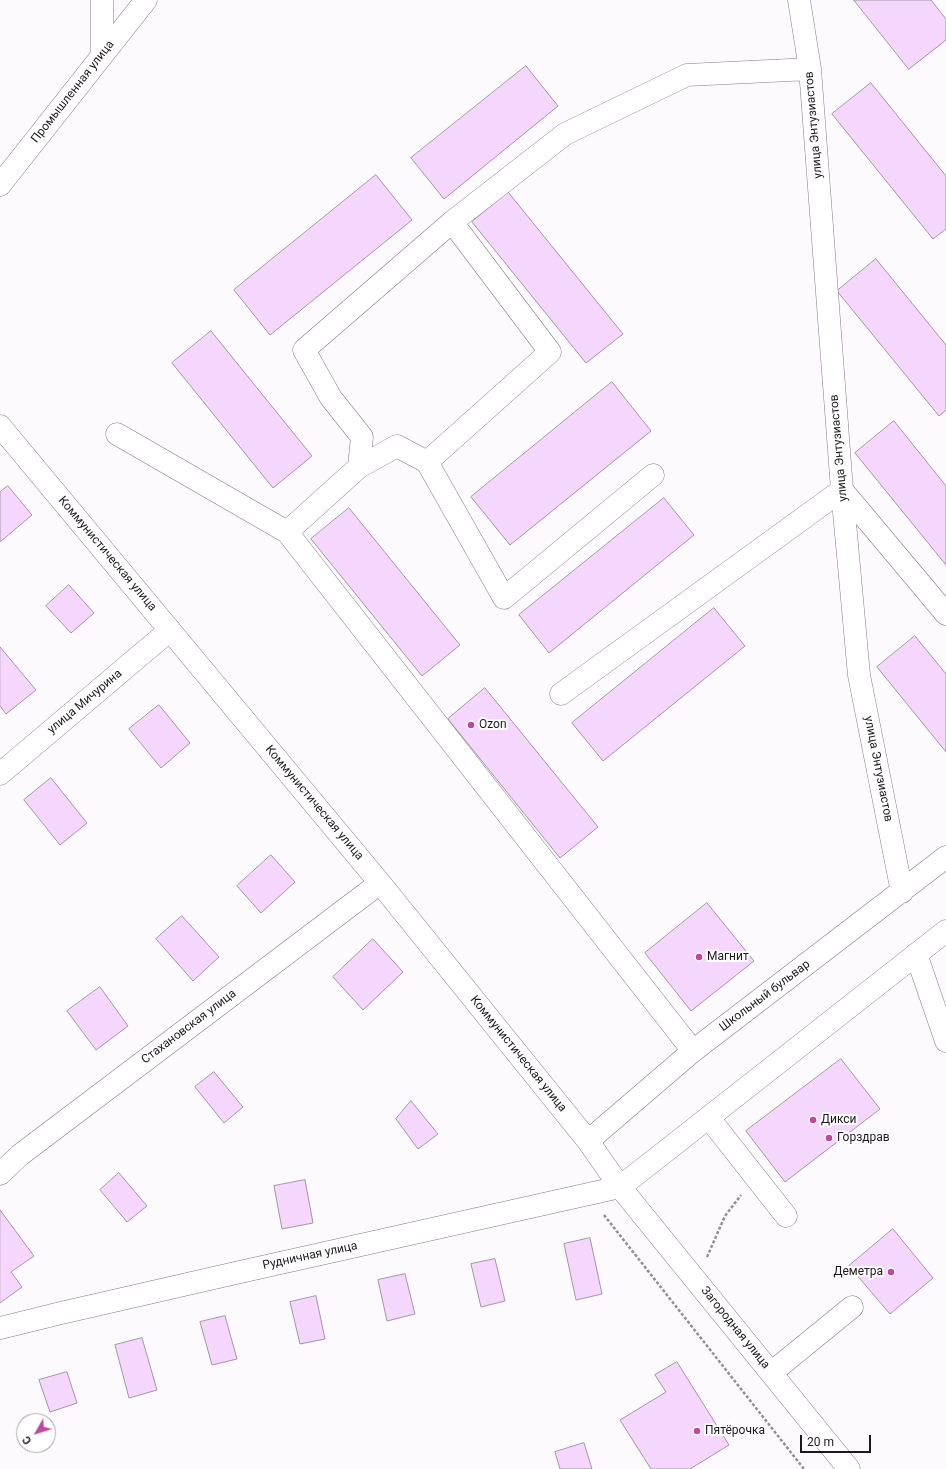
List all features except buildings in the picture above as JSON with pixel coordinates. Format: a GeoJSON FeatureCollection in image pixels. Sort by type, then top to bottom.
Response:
{"type":"FeatureCollection","features":[{"type":"Feature","properties":{"kind":"street"},"geometry":{"type":"LineString","coordinates":[[102,0],[102,56]]}},
{"type":"Feature","properties":{"kind":"street","name":"Промышленная улица"},"geometry":{"type":"LineString","coordinates":[[0,185],[146,0]]}},
{"type":"Feature","properties":{"kind":"street","name":"улица Энтузиастов"},"geometry":{"type":"LineString","coordinates":[[800,0],[810,69],[842,490],[859,674],[902,892]]}},
{"type":"Feature","properties":{"kind":"street"},"geometry":{"type":"LineString","coordinates":[[359,467],[362,438],[331,398],[304,350],[452,222],[565,134],[686,75],[810,69]]}},
{"type":"Feature","properties":{"kind":"street"},"geometry":{"type":"LineString","coordinates":[[427,462],[550,352],[452,222]]}},
{"type":"Feature","properties":{"kind":"street","name":"Коммунистическая улица"},"geometry":{"type":"LineString","coordinates":[[0,426],[380,883],[588,1141],[620,1186]]}},
{"type":"Feature","properties":{"kind":"street"},"geometry":{"type":"LineString","coordinates":[[117,434],[288,532],[693,1051]]}},
{"type":"Feature","properties":{"kind":"street"},"geometry":{"type":"LineString","coordinates":[[288,532],[359,467],[397,446],[427,462],[504,598],[652,475]]}},
{"type":"Feature","properties":{"kind":"street"},"geometry":{"type":"LineString","coordinates":[[561,694],[842,490],[946,614]]}},
{"type":"Feature","properties":{"kind":"street","name":"улица Мичурина"},"geometry":{"type":"LineString","coordinates":[[0,774],[170,630]]}},
{"type":"Feature","properties":{"kind":"street","name":"Школьный бульвар"},"geometry":{"type":"LineString","coordinates":[[588,1141],[693,1051],[946,857]]}},
{"type":"Feature","properties":{"kind":"street","name":"Стахановская улица"},"geometry":{"type":"LineString","coordinates":[[0,1174],[20,1155],[380,883]]}},
{"type":"Feature","properties":{"kind":"street"},"geometry":{"type":"LineString","coordinates":[[620,1186],[709,1118],[946,931]]}},
{"type":"Feature","properties":{"kind":"street"},"geometry":{"type":"LineString","coordinates":[[916,954],[946,1041]]}},
{"type":"Feature","properties":{"kind":"street"},"geometry":{"type":"LineString","coordinates":[[709,1118],[786,1216]]}},
{"type":"Feature","properties":{"kind":"street","name":"Рудничная улица"},"geometry":{"type":"LineString","coordinates":[[0,1328],[620,1186]]}},
{"type":"Feature","properties":{"kind":"street","name":"Загородная улица"},"geometry":{"type":"LineString","coordinates":[[620,1186],[849,1469]]}},
{"type":"Feature","properties":{"kind":"street"},"geometry":{"type":"LineString","coordinates":[[771,1373],[852,1307]]}},
{"type":"Feature","properties":{"kind":"path"},"geometry":{"type":"LineString","coordinates":[[696,1280],[726,1216],[754,1176]]}},
{"type":"Feature","properties":{"kind":"path"},"geometry":{"type":"LineString","coordinates":[[588,1194],[804,1469]]}},
{"type":"Feature","properties":{"kind":"place","name":"Ozon"},"geometry":{"type":"Point","coordinates":[471,725]}},
{"type":"Feature","properties":{"kind":"place","name":"Магнит"},"geometry":{"type":"Point","coordinates":[699,957]}},
{"type":"Feature","properties":{"kind":"place","name":"Дикси"},"geometry":{"type":"Point","coordinates":[813,1120]}},
{"type":"Feature","properties":{"kind":"place","name":"Горздрав"},"geometry":{"type":"Point","coordinates":[829,1138]}},
{"type":"Feature","properties":{"kind":"place","name":"Деметра"},"geometry":{"type":"Point","coordinates":[891,1272]}},
{"type":"Feature","properties":{"kind":"place","name":"Пятёрочка"},"geometry":{"type":"Point","coordinates":[697,1431]}}]}
